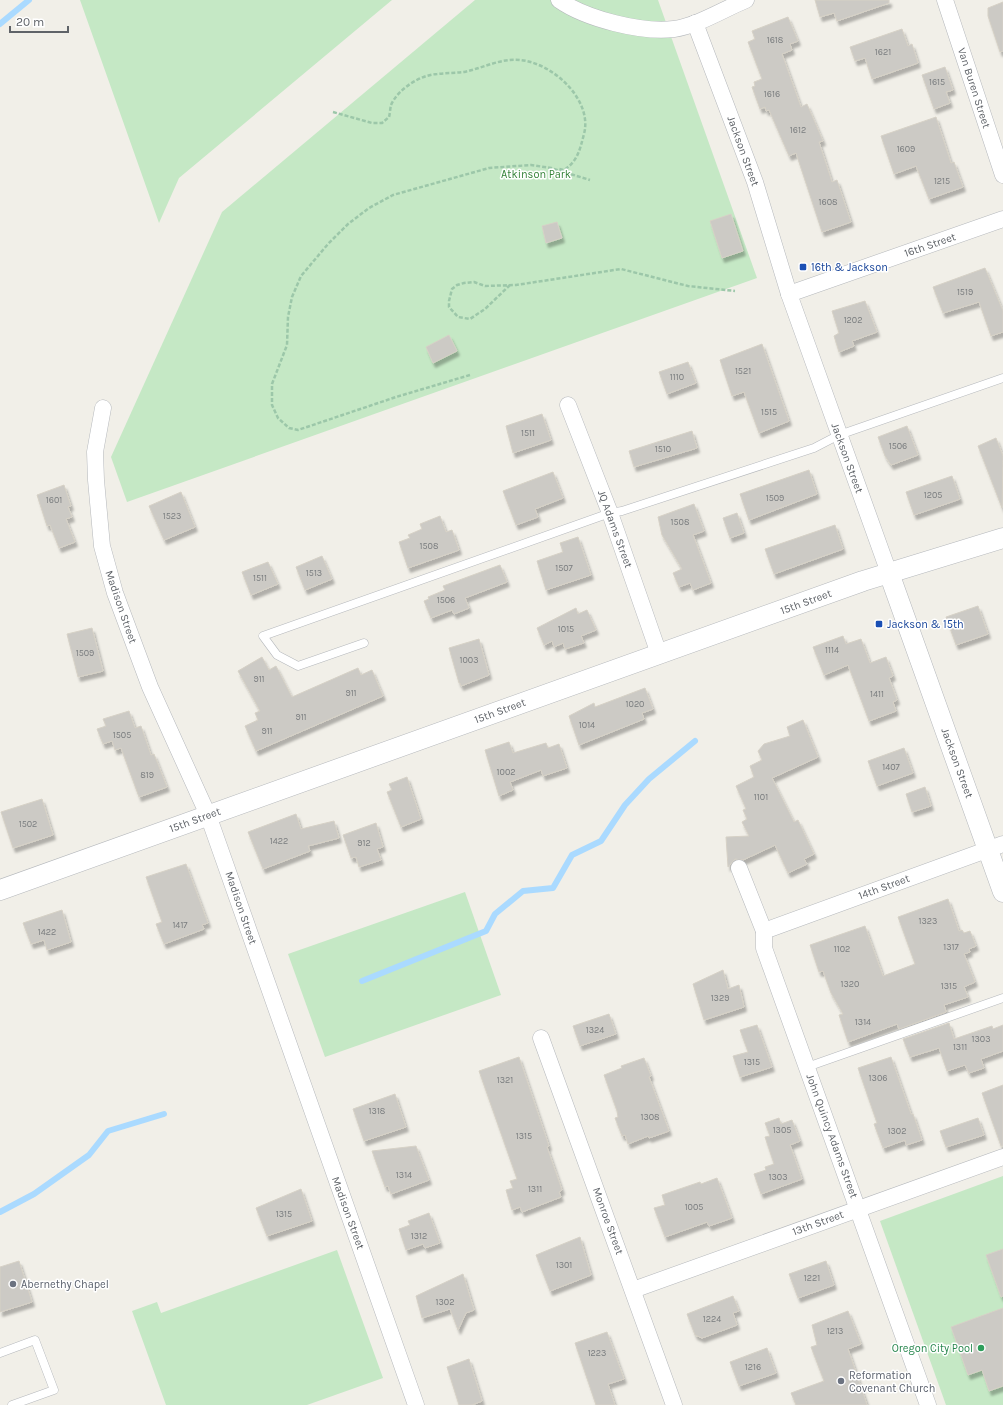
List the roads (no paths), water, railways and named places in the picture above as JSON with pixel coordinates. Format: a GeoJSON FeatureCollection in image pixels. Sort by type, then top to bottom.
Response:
{"type":"FeatureCollection","features":[{"type":"Feature","properties":{"kind":"street"},"geometry":{"type":"LineString","coordinates":[[559,0],[567,6],[612,23],[652,30],[675,29],[695,23],[746,0]]}},
{"type":"Feature","properties":{"kind":"street","name":"Van Buren Street"},"geometry":{"type":"LineString","coordinates":[[946,0],[1003,175]]}},
{"type":"Feature","properties":{"kind":"street","name":"Jackson Street"},"geometry":{"type":"LineString","coordinates":[[695,23],[755,182],[789,294],[889,573],[996,846],[1003,892]]}},
{"type":"Feature","properties":{"kind":"street","name":"16th Street"},"geometry":{"type":"LineString","coordinates":[[789,294],[1003,219]]}},
{"type":"Feature","properties":{"kind":"street","name":"JQ Adams Street"},"geometry":{"type":"LineString","coordinates":[[568,405],[610,513],[659,654]]}},
{"type":"Feature","properties":{"kind":"street","name":"Madison Street"},"geometry":{"type":"LineString","coordinates":[[103,408],[95,452],[98,511],[102,546],[106,563],[150,687],[208,815],[416,1405]]}},
{"type":"Feature","properties":{"kind":"street","name":"15th Street"},"geometry":{"type":"LineString","coordinates":[[0,890],[889,573],[1003,538]]}},
{"type":"Feature","properties":{"kind":"street","name":"14th Street"},"geometry":{"type":"LineString","coordinates":[[764,931],[996,846]]}},
{"type":"Feature","properties":{"kind":"street","name":"John Quincy Adams Street"},"geometry":{"type":"LineString","coordinates":[[739,868],[764,931],[764,948],[928,1405]]}},
{"type":"Feature","properties":{"kind":"street","name":"Monroe Street"},"geometry":{"type":"LineString","coordinates":[[541,1038],[674,1405]]}},
{"type":"Feature","properties":{"kind":"street","name":"13th Street"},"geometry":{"type":"LineString","coordinates":[[633,1290],[1003,1157]]}},
{"type":"Feature","properties":{"kind":"lane"},"geometry":{"type":"LineString","coordinates":[[364,643],[298,666],[277,655],[263,636],[610,513],[622,511],[814,448],[839,435],[1003,378]]}},
{"type":"Feature","properties":{"kind":"lane"},"geometry":{"type":"LineString","coordinates":[[807,1067],[1003,998]]}},
{"type":"Feature","properties":{"kind":"lane"},"geometry":{"type":"LineString","coordinates":[[0,1353],[35,1340],[54,1390],[12,1405]]}},
{"type":"Feature","properties":{"kind":"waterway"},"geometry":{"type":"LineString","coordinates":[[0,24],[29,0]]}},
{"type":"Feature","properties":{"kind":"waterway"},"geometry":{"type":"LineString","coordinates":[[362,981],[486,931],[495,914],[523,891],[553,888],[572,855],[601,841],[625,805],[649,779],[695,741]]}},
{"type":"Feature","properties":{"kind":"waterway"},"geometry":{"type":"LineString","coordinates":[[0,1212],[34,1194],[89,1155],[108,1131],[164,1114]]}},
{"type":"Feature","properties":{"kind":"place","name":"16th & Jackson"},"geometry":{"type":"Point","coordinates":[803,267]}},
{"type":"Feature","properties":{"kind":"place","name":"Jackson & 15th"},"geometry":{"type":"Point","coordinates":[879,624]}},
{"type":"Feature","properties":{"kind":"place","name":"Abernethy Chapel"},"geometry":{"type":"Point","coordinates":[13,1284]}},
{"type":"Feature","properties":{"kind":"place","name":"Oregon City Pool"},"geometry":{"type":"Point","coordinates":[981,1348]}},
{"type":"Feature","properties":{"kind":"place","name":"Reformation Covenant Church"},"geometry":{"type":"Point","coordinates":[841,1381]}},
{"type":"Feature","properties":{"kind":"park label","name":"Atkinson Park"},"geometry":{"type":"Point","coordinates":[536,174]}}]}
